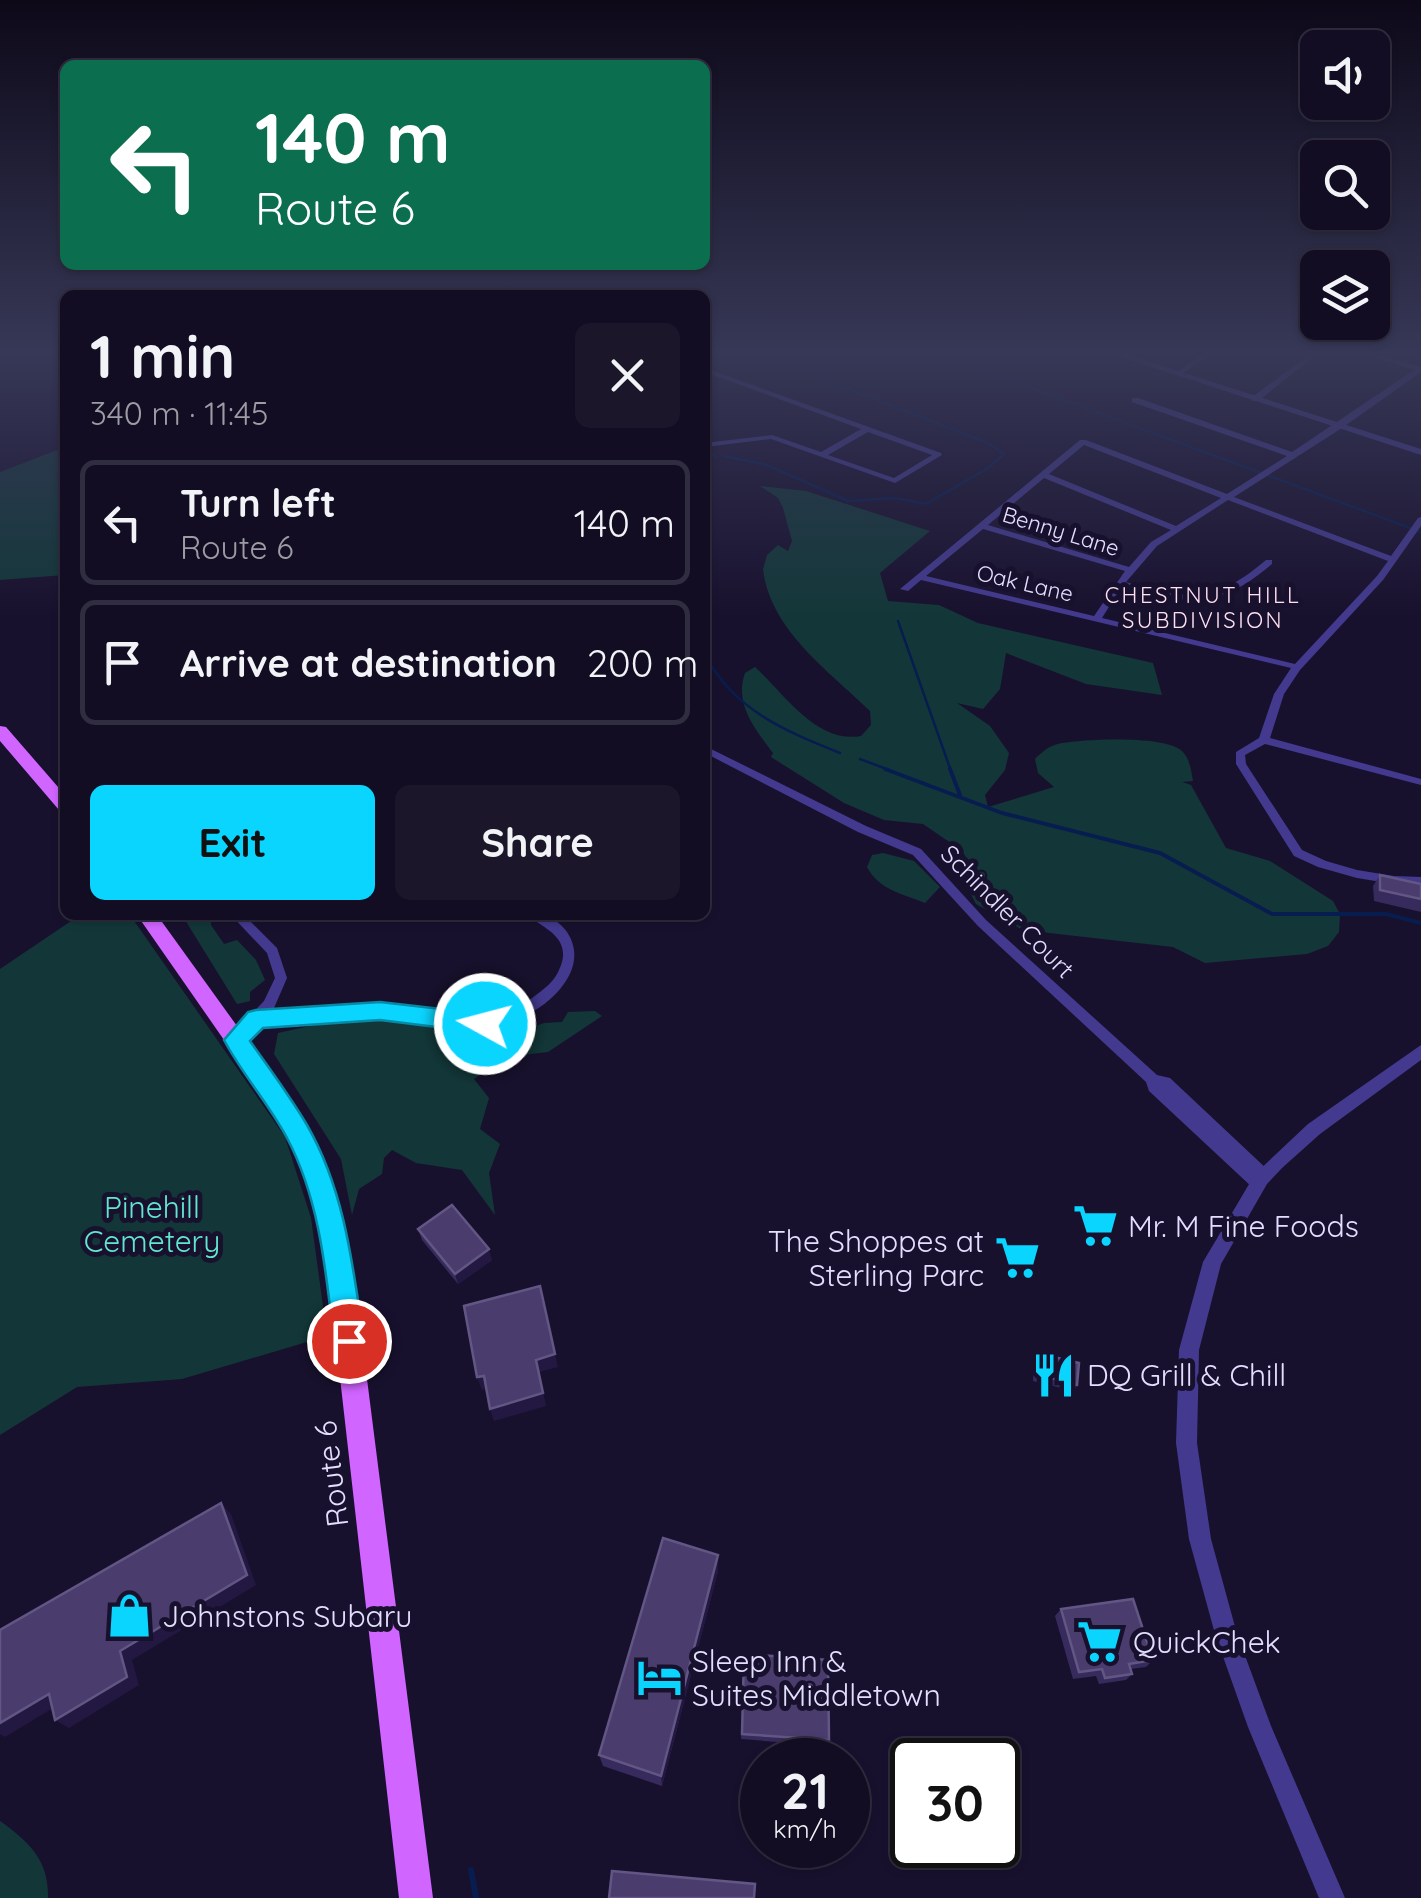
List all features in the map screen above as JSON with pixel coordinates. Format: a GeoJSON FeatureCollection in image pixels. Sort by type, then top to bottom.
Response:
{"type":"FeatureCollection","features":[{"type":"Feature","properties":{"kind":"main road"},"geometry":{"type":"LineString","coordinates":[[0,731],[60,800]]}},
{"type":"Feature","properties":{"kind":"main road","name":"Route 6"},"geometry":{"type":"LineString","coordinates":[[151,920],[297,1131],[328,1210],[335,1238],[416,1898]]}},
{"type":"Feature","properties":{"kind":"street"},"geometry":{"type":"LineString","coordinates":[[710,444],[745,440]]}},
{"type":"Feature","properties":{"kind":"street"},"geometry":{"type":"LineString","coordinates":[[782,440],[895,481],[938,455],[896,440]]}},
{"type":"Feature","properties":{"kind":"street"},"geometry":{"type":"LineString","coordinates":[[822,454],[848,440]]}},
{"type":"Feature","properties":{"kind":"street"},"geometry":{"type":"LineString","coordinates":[[1249,440],[1290,454]]}},
{"type":"Feature","properties":{"kind":"street"},"geometry":{"type":"LineString","coordinates":[[1097,620],[1130,570],[1174,528],[1315,440]]}},
{"type":"Feature","properties":{"kind":"street"},"geometry":{"type":"LineString","coordinates":[[1382,440],[1421,452]]}},
{"type":"Feature","properties":{"kind":"street"},"geometry":{"type":"LineString","coordinates":[[905,589],[1084,442],[1390,558]]}},
{"type":"Feature","properties":{"kind":"street"},"geometry":{"type":"LineString","coordinates":[[1044,474],[1174,528]]}},
{"type":"Feature","properties":{"kind":"street"},"geometry":{"type":"LineString","coordinates":[[1421,520],[1366,595],[1297,667],[1280,694],[1264,740],[1240,754],[1241,764],[1298,853],[1309,860],[1347,869],[1405,882],[1421,881]]}},
{"type":"Feature","properties":{"kind":"street","name":"Benny Lane"},"geometry":{"type":"LineString","coordinates":[[982,526],[1130,570]]}},
{"type":"Feature","properties":{"kind":"street"},"geometry":{"type":"LineString","coordinates":[[1120,583],[1174,598],[1210,600],[1254,576],[1268,562]]}},
{"type":"Feature","properties":{"kind":"street","name":"Oak Lane"},"geometry":{"type":"LineString","coordinates":[[920,577],[1297,667]]}},
{"type":"Feature","properties":{"kind":"street"},"geometry":{"type":"LineString","coordinates":[[1264,740],[1421,782]]}},
{"type":"Feature","properties":{"kind":"street","name":"Schindler Court"},"geometry":{"type":"LineString","coordinates":[[710,752],[862,829],[918,852],[982,923],[1153,1080],[1154,1087],[1261,1179]]}},
{"type":"Feature","properties":{"kind":"street"},"geometry":{"type":"LineString","coordinates":[[236,1040],[278,989],[280,968],[273,952],[242,920]]}},
{"type":"Feature","properties":{"kind":"street"},"geometry":{"type":"LineString","coordinates":[[256,1019],[380,1011],[472,1023],[506,1020],[549,993],[569,959],[567,944],[558,930],[541,920]]}},
{"type":"Feature","properties":{"kind":"street"},"geometry":{"type":"LineString","coordinates":[[1332,1898],[1219,1617],[1196,1532],[1187,1424],[1189,1359],[1200,1299],[1219,1248],[1261,1179],[1421,1051]]}},
{"type":"Feature","properties":{"kind":"green space"},"geometry":{"type":"Polygon","coordinates":[[[60,449],[60,575],[0,580],[0,472],[60,449]]]}},
{"type":"Feature","properties":{"kind":"green space"},"geometry":{"type":"Polygon","coordinates":[[[760,486],[806,491],[930,531],[880,573],[888,601],[939,605],[978,623],[1153,663],[1162,695],[1086,684],[1006,653],[1000,689],[983,709],[957,703],[990,726],[1009,753],[1005,770],[985,795],[988,807],[1054,787],[1038,773],[1035,759],[1058,744],[1125,740],[1173,746],[1185,754],[1191,769],[1193,781],[1182,782],[1191,785],[1226,848],[1270,861],[1333,901],[1340,914],[1339,932],[1328,946],[1307,954],[1205,963],[1173,947],[1023,930],[976,904],[967,887],[977,873],[961,850],[923,824],[884,820],[844,803],[771,757],[773,753],[748,716],[742,695],[745,673],[755,667],[815,725],[845,736],[861,736],[871,725],[870,711],[804,648],[777,611],[763,569],[767,555],[778,545],[788,551],[792,541],[778,498],[760,486]]]}},
{"type":"Feature","properties":{"kind":"green space"},"geometry":{"type":"Polygon","coordinates":[[[883,853],[914,861],[940,887],[925,903],[885,886],[867,867],[872,855],[883,853]]]}},
{"type":"Feature","properties":{"kind":"green space","name":"Pinehill Cemetery"},"geometry":{"type":"Polygon","coordinates":[[[73,920],[133,920],[285,1137],[311,1218],[327,1336],[182,1379],[77,1387],[0,1435],[0,969],[73,920]]]}},
{"type":"Feature","properties":{"kind":"green space"},"geometry":{"type":"Polygon","coordinates":[[[185,920],[211,920],[224,944],[237,940],[256,960],[265,980],[250,992],[250,1001],[237,1004],[185,920]]]}},
{"type":"Feature","properties":{"kind":"green space"},"geometry":{"type":"Polygon","coordinates":[[[595,1011],[602,1016],[548,1052],[505,1057],[474,1079],[489,1098],[480,1129],[500,1144],[489,1173],[495,1215],[462,1170],[416,1163],[392,1150],[384,1158],[382,1174],[359,1189],[352,1215],[341,1159],[274,1054],[278,1033],[352,1020],[411,1018],[486,1043],[544,1023],[562,1022],[568,1012],[595,1011]]]}},
{"type":"Feature","properties":{"kind":"green space"},"geometry":{"type":"Polygon","coordinates":[[[0,1821],[41,1862],[48,1898],[0,1898],[0,1821]]]}},
{"type":"Feature","properties":{"kind":"building"},"geometry":{"type":"Polygon","coordinates":[[[1380,875],[1421,884],[1421,899],[1380,890],[1380,875]]]}},
{"type":"Feature","properties":{"kind":"building"},"geometry":{"type":"Polygon","coordinates":[[[452,1205],[489,1249],[455,1274],[418,1229],[452,1205]]]}},
{"type":"Feature","properties":{"kind":"building"},"geometry":{"type":"Polygon","coordinates":[[[540,1286],[555,1354],[536,1360],[543,1393],[490,1409],[484,1376],[477,1377],[464,1306],[540,1286]]]}},
{"type":"Feature","properties":{"kind":"building"},"geometry":{"type":"Polygon","coordinates":[[[1037,1353],[1079,1363],[1077,1385],[1036,1374],[1037,1353]]]}},
{"type":"Feature","properties":{"kind":"building","name":"Johnstons Subaru"},"geometry":{"type":"Polygon","coordinates":[[[221,1503],[247,1575],[120,1651],[127,1677],[55,1720],[49,1694],[0,1723],[0,1630],[221,1503]]]}},
{"type":"Feature","properties":{"kind":"building","name":"Sleep Inn & Suites Middletown"},"geometry":{"type":"Polygon","coordinates":[[[663,1538],[718,1555],[661,1776],[599,1755],[663,1538]]]}},
{"type":"Feature","properties":{"kind":"building","name":"QuickChek"},"geometry":{"type":"Polygon","coordinates":[[[1133,1599],[1153,1660],[1129,1664],[1132,1674],[1105,1678],[1102,1669],[1079,1672],[1061,1609],[1133,1599]]]}},
{"type":"Feature","properties":{"kind":"building"},"geometry":{"type":"Polygon","coordinates":[[[744,1654],[828,1660],[829,1738],[742,1734],[744,1654]]]}},
{"type":"Feature","properties":{"kind":"building"},"geometry":{"type":"Polygon","coordinates":[[[612,1871],[755,1884],[754,1898],[609,1898],[612,1871]]]}},
{"type":"Feature","properties":{"kind":"waterway"},"geometry":{"type":"LineString","coordinates":[[724,456],[767,465],[848,501],[895,498],[926,504],[988,468],[1004,454],[979,440]]}},
{"type":"Feature","properties":{"kind":"waterway"},"geometry":{"type":"LineString","coordinates":[[1171,440],[1421,532]]}},
{"type":"Feature","properties":{"kind":"waterway"},"geometry":{"type":"LineString","coordinates":[[710,454],[716,457]]}},
{"type":"Feature","properties":{"kind":"waterway"},"geometry":{"type":"LineString","coordinates":[[898,621],[951,771]]}},
{"type":"Feature","properties":{"kind":"waterway"},"geometry":{"type":"LineString","coordinates":[[710,663],[731,690],[763,716],[840,753]]}},
{"type":"Feature","properties":{"kind":"waterway"},"geometry":{"type":"LineString","coordinates":[[860,759],[892,771]]}},
{"type":"Feature","properties":{"kind":"waterway"},"geometry":{"type":"LineString","coordinates":[[885,769],[1002,813],[1160,853],[1272,914],[1386,914],[1421,923]]}},
{"type":"Feature","properties":{"kind":"waterway"},"geometry":{"type":"LineString","coordinates":[[950,769],[960,795]]}},
{"type":"Feature","properties":{"kind":"waterway"},"geometry":{"type":"LineString","coordinates":[[471,1870],[476,1898]]}},
{"type":"Feature","properties":{"kind":"place","name":"Mr. M Fine Foods"},"geometry":{"type":"Point","coordinates":[1095,1226]}},
{"type":"Feature","properties":{"kind":"place","name":"The Shoppes at Sterling Parc"},"geometry":{"type":"Point","coordinates":[1017,1258]}},
{"type":"Feature","properties":{"kind":"place","name":"DQ Grill & Chill"},"geometry":{"type":"Point","coordinates":[1054,1375]}},
{"type":"Feature","properties":{"kind":"place","name":"Johnstons Subaru"},"geometry":{"type":"Point","coordinates":[129,1616]}},
{"type":"Feature","properties":{"kind":"place","name":"QuickChek"},"geometry":{"type":"Point","coordinates":[1100,1642]}},
{"type":"Feature","properties":{"kind":"place","name":"Sleep Inn & Suites Middletown"},"geometry":{"type":"Point","coordinates":[659,1678]}},
{"type":"Feature","properties":{"kind":"district","name":"CHESTNUT HILL SUBDIVISION"},"geometry":{"type":"Point","coordinates":[1203,608]}},
{"type":"Feature","properties":{"kind":"route"},"geometry":{"type":"LineString","coordinates":[[349,1341],[335,1238],[313,1165],[278,1100],[236,1040],[256,1019],[317,1015],[380,1011],[485,1024]]}}]}
